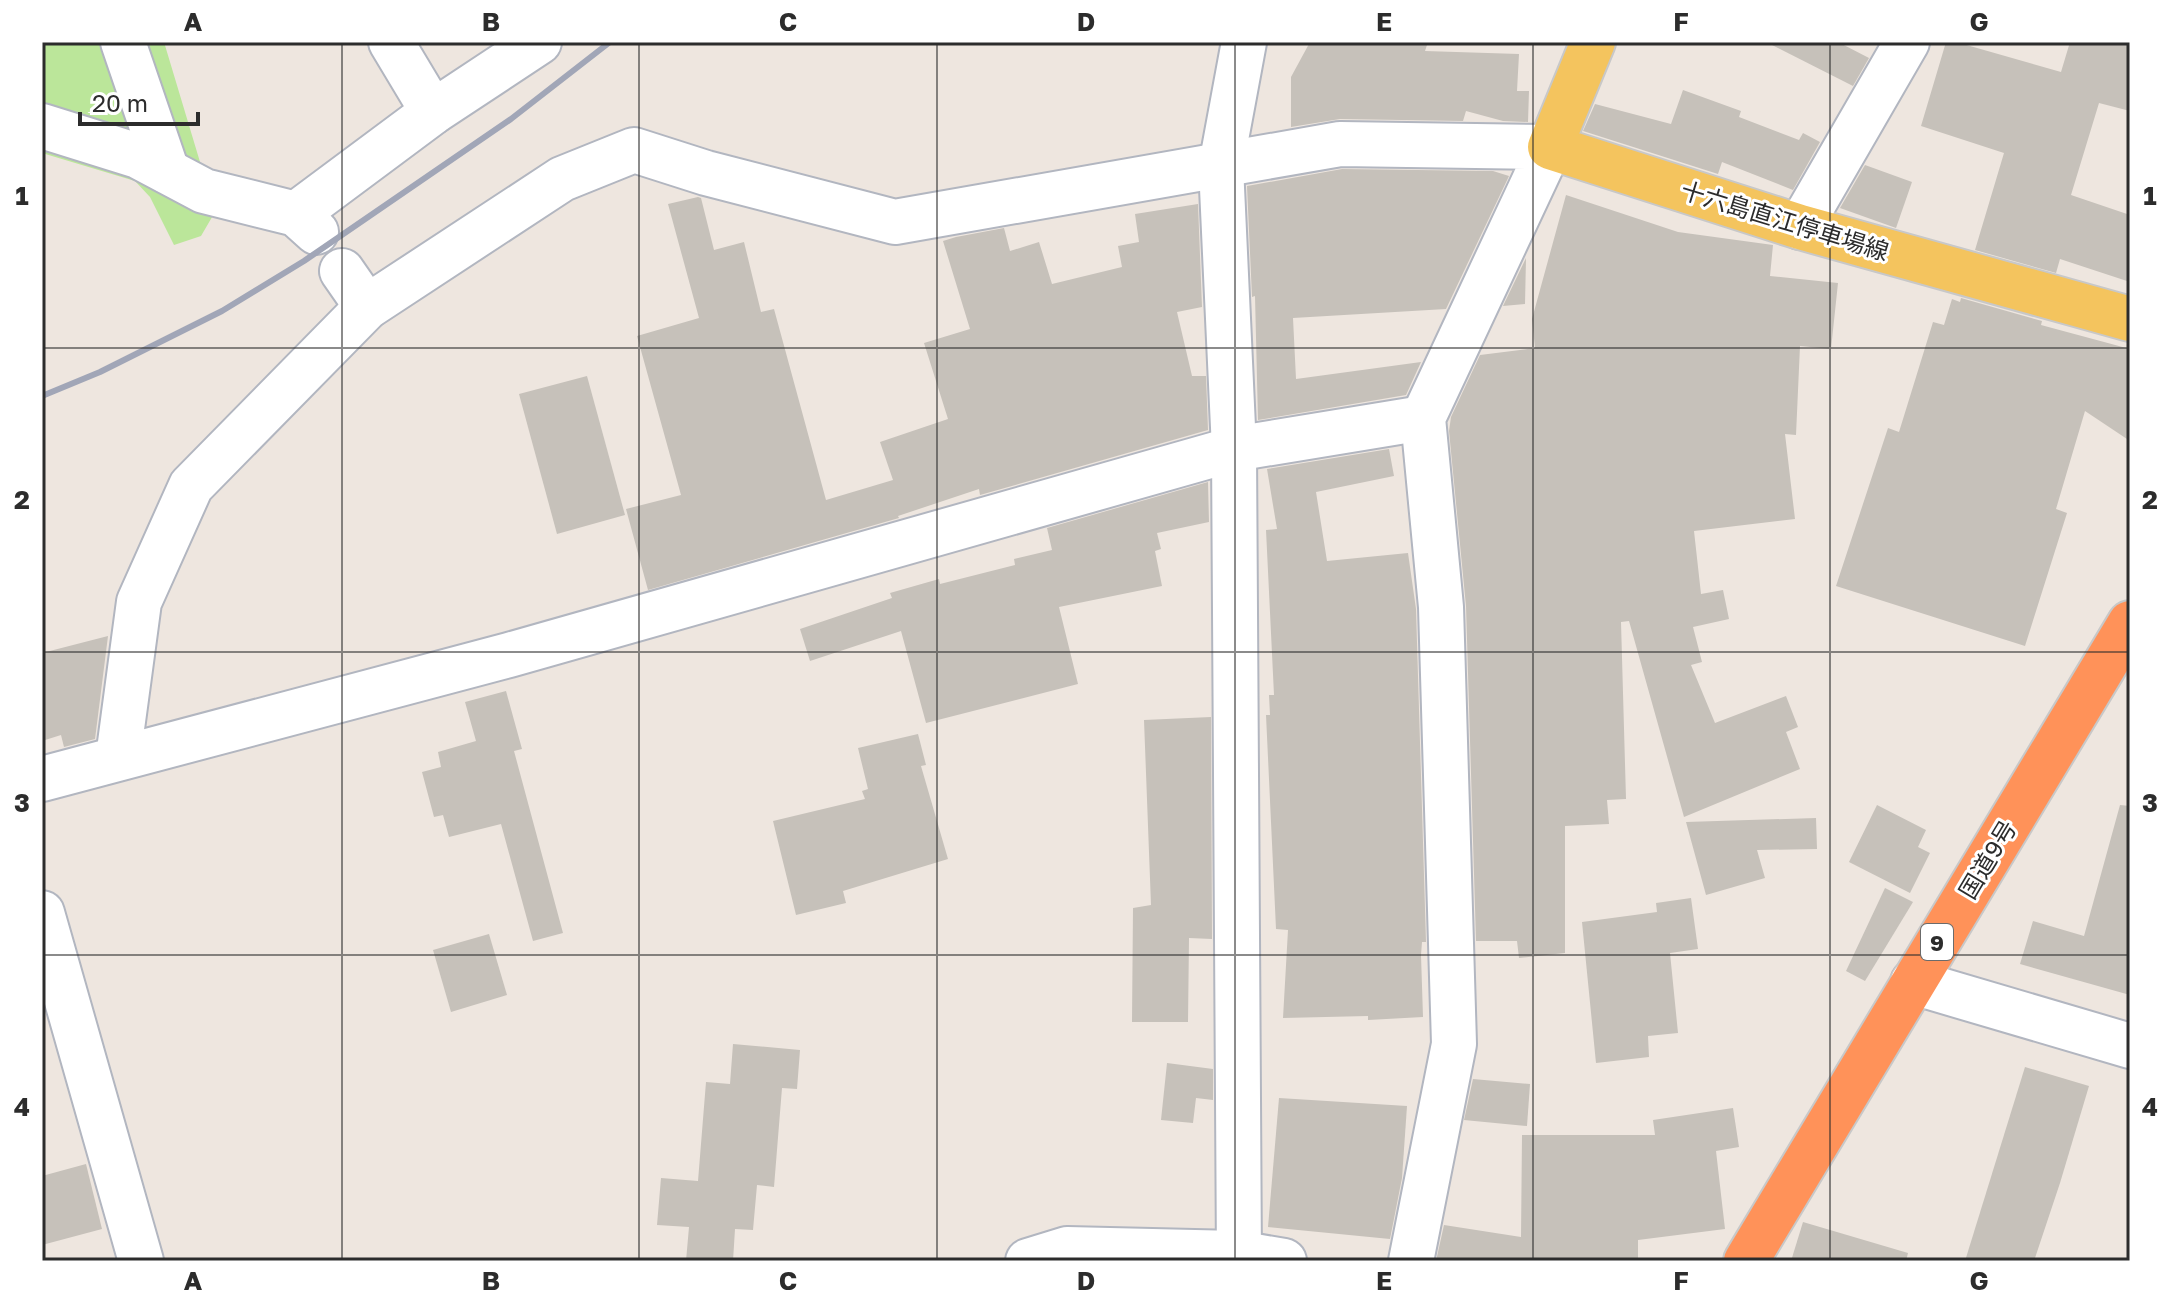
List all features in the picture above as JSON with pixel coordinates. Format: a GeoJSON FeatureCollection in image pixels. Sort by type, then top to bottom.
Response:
{"type":"FeatureCollection","features":[{"type":"Feature","properties":{"kind":"highway","name":"国道9号"},"geometry":{"type":"LineString","coordinates":[[1757,1254],[1913,982],[2130,623]]}},
{"type":"Feature","properties":{"kind":"main road"},"geometry":{"type":"LineString","coordinates":[[1550,147],[1593,42]]}},
{"type":"Feature","properties":{"kind":"main road","name":"十六島直江停車場線"},"geometry":{"type":"LineString","coordinates":[[1550,147],[1800,227],[2130,319]]}},
{"type":"Feature","properties":{"kind":"street"},"geometry":{"type":"LineString","coordinates":[[123,42],[167,171]]}},
{"type":"Feature","properties":{"kind":"street"},"geometry":{"type":"LineString","coordinates":[[391,42],[433,112]]}},
{"type":"Feature","properties":{"kind":"street"},"geometry":{"type":"LineString","coordinates":[[42,126],[138,156],[204,191],[306,223],[433,112],[539,42]]}},
{"type":"Feature","properties":{"kind":"street"},"geometry":{"type":"LineString","coordinates":[[1238,1257],[1234,449],[1221,166],[1244,42]]}},
{"type":"Feature","properties":{"kind":"street"},"geometry":{"type":"LineString","coordinates":[[1800,227],[1907,42]]}},
{"type":"Feature","properties":{"kind":"street"},"geometry":{"type":"LineString","coordinates":[[118,758],[139,602],[191,486],[367,307],[562,179],[634,150],[706,173],[895,222],[1340,144],[1550,147],[1423,418],[1441,607],[1454,1044],[1411,1261]]}},
{"type":"Feature","properties":{"kind":"street"},"geometry":{"type":"LineString","coordinates":[[342,271],[367,307]]}},
{"type":"Feature","properties":{"kind":"street"},"geometry":{"type":"LineString","coordinates":[[42,779],[509,655],[1234,449],[1423,418]]}},
{"type":"Feature","properties":{"kind":"street"},"geometry":{"type":"LineString","coordinates":[[42,913],[141,1261]]}},
{"type":"Feature","properties":{"kind":"street"},"geometry":{"type":"LineString","coordinates":[[1913,982],[2130,1046]]}},
{"type":"Feature","properties":{"kind":"street"},"geometry":{"type":"LineString","coordinates":[[1028,1261],[1067,1249],[1284,1261]]}},
{"type":"Feature","properties":{"kind":"green space"},"geometry":{"type":"Polygon","coordinates":[[[42,42],[164,42],[215,212],[201,236],[174,245],[150,197],[135,181],[42,153],[42,42]]]}},
{"type":"Feature","properties":{"kind":"building"},"geometry":{"type":"Polygon","coordinates":[[[1310,42],[1428,42],[1425,51],[1519,54],[1517,91],[1529,91],[1528,122],[1503,121],[1466,111],[1463,121],[1340,119],[1291,127],[1291,77],[1310,42]]]}},
{"type":"Feature","properties":{"kind":"building"},"geometry":{"type":"Polygon","coordinates":[[[1766,42],[1838,42],[1869,58],[1853,86],[1766,42]]]}},
{"type":"Feature","properties":{"kind":"building"},"geometry":{"type":"Polygon","coordinates":[[[1946,42],[1956,42],[2061,72],[2070,42],[2130,42],[2130,111],[2099,103],[2071,195],[2130,215],[2130,282],[2060,259],[2056,273],[1975,250],[2004,153],[1921,126],[1946,42]]]}},
{"type":"Feature","properties":{"kind":"building"},"geometry":{"type":"Polygon","coordinates":[[[1683,90],[1741,111],[1739,117],[1799,140],[1803,133],[1820,142],[1793,190],[1722,162],[1718,174],[1583,131],[1595,104],[1671,124],[1683,90]]]}},
{"type":"Feature","properties":{"kind":"building"},"geometry":{"type":"Polygon","coordinates":[[[1865,165],[1912,182],[1896,228],[1840,208],[1865,165]]]}},
{"type":"Feature","properties":{"kind":"building"},"geometry":{"type":"Polygon","coordinates":[[[1342,169],[1493,171],[1509,176],[1446,309],[1293,318],[1296,379],[1421,362],[1406,395],[1258,420],[1255,296],[1252,297],[1247,186],[1342,169]]]}},
{"type":"Feature","properties":{"kind":"building"},"geometry":{"type":"Polygon","coordinates":[[[1566,195],[1678,232],[1773,245],[1770,276],[1838,283],[1831,349],[1800,346],[1796,435],[1785,434],[1795,519],[1694,531],[1701,594],[1723,590],[1729,619],[1693,627],[1702,662],[1691,665],[1715,723],[1786,696],[1798,727],[1786,732],[1800,769],[1684,817],[1629,621],[1621,622],[1626,799],[1607,800],[1609,824],[1565,826],[1565,953],[1519,958],[1517,941],[1476,941],[1466,606],[1449,431],[1451,417],[1480,355],[1535,348],[1532,319],[1566,195]]]}},
{"type":"Feature","properties":{"kind":"building"},"geometry":{"type":"Polygon","coordinates":[[[701,198],[714,250],[744,242],[761,312],[774,309],[826,500],[893,480],[880,442],[948,419],[924,343],[970,329],[943,241],[1004,228],[1010,251],[1039,242],[1052,284],[1122,267],[1118,246],[1139,242],[1135,214],[1198,204],[1202,307],[1177,312],[1192,376],[1206,376],[1208,430],[980,495],[979,489],[899,518],[648,590],[626,509],[681,495],[637,336],[699,318],[668,204],[701,198]]]}},
{"type":"Feature","properties":{"kind":"building"},"geometry":{"type":"Polygon","coordinates":[[[1526,258],[1525,304],[1503,306],[1526,258]]]}},
{"type":"Feature","properties":{"kind":"building"},"geometry":{"type":"Polygon","coordinates":[[[1961,298],[2042,321],[2041,325],[2130,349],[2130,441],[2085,411],[2056,509],[2067,513],[2025,646],[1836,586],[1888,428],[1899,432],[1933,322],[1944,325],[1952,299],[1960,302],[1961,298]]]}},
{"type":"Feature","properties":{"kind":"building"},"geometry":{"type":"Polygon","coordinates":[[[587,376],[625,515],[557,534],[519,394],[587,376]]]}},
{"type":"Feature","properties":{"kind":"building"},"geometry":{"type":"Polygon","coordinates":[[[1389,449],[1394,476],[1316,492],[1327,561],[1408,553],[1416,609],[1426,942],[1422,942],[1421,955],[1423,1017],[1368,1020],[1368,1016],[1283,1018],[1288,930],[1276,929],[1266,715],[1270,715],[1269,695],[1274,695],[1266,530],[1277,529],[1267,469],[1389,449]]]}},
{"type":"Feature","properties":{"kind":"building"},"geometry":{"type":"Polygon","coordinates":[[[1208,482],[1209,522],[1157,533],[1161,549],[1155,551],[1162,586],[1059,607],[1078,684],[926,723],[901,631],[810,661],[800,629],[892,598],[890,593],[939,579],[940,584],[1015,565],[1014,559],[1052,550],[1047,528],[1208,482]]]}},
{"type":"Feature","properties":{"kind":"building"},"geometry":{"type":"Polygon","coordinates":[[[108,636],[95,739],[64,747],[61,735],[42,741],[42,653],[108,636]]]}},
{"type":"Feature","properties":{"kind":"building"},"geometry":{"type":"Polygon","coordinates":[[[506,691],[522,749],[514,751],[563,933],[533,941],[501,824],[449,837],[443,815],[434,817],[422,772],[441,767],[438,752],[476,741],[465,702],[506,691]]]}},
{"type":"Feature","properties":{"kind":"building"},"geometry":{"type":"Polygon","coordinates":[[[1211,717],[1212,939],[1189,938],[1188,1022],[1132,1022],[1133,908],[1151,905],[1144,720],[1211,717]]]}},
{"type":"Feature","properties":{"kind":"building"},"geometry":{"type":"Polygon","coordinates":[[[918,734],[926,765],[921,766],[948,859],[843,891],[846,903],[796,915],[773,821],[865,799],[862,791],[868,789],[858,748],[918,734]]]}},
{"type":"Feature","properties":{"kind":"building"},"geometry":{"type":"Polygon","coordinates":[[[1877,805],[1926,830],[1918,847],[1930,853],[1910,893],[1849,862],[1877,805]]]}},
{"type":"Feature","properties":{"kind":"building"},"geometry":{"type":"Polygon","coordinates":[[[2120,805],[2130,806],[2130,995],[2020,964],[2033,921],[2084,936],[2120,805]]]}},
{"type":"Feature","properties":{"kind":"building"},"geometry":{"type":"Polygon","coordinates":[[[1816,818],[1817,849],[1757,850],[1765,878],[1706,895],[1686,822],[1816,818]]]}},
{"type":"Feature","properties":{"kind":"building"},"geometry":{"type":"Polygon","coordinates":[[[1885,888],[1913,902],[1865,981],[1846,971],[1885,888]]]}},
{"type":"Feature","properties":{"kind":"building"},"geometry":{"type":"Polygon","coordinates":[[[1691,898],[1698,949],[1670,953],[1678,1033],[1648,1036],[1649,1057],[1596,1063],[1582,922],[1657,912],[1656,903],[1691,898]]]}},
{"type":"Feature","properties":{"kind":"building"},"geometry":{"type":"Polygon","coordinates":[[[489,934],[507,995],[451,1012],[433,950],[489,934]]]}},
{"type":"Feature","properties":{"kind":"building"},"geometry":{"type":"Polygon","coordinates":[[[733,1044],[800,1050],[797,1089],[782,1088],[774,1187],[757,1185],[753,1230],[735,1229],[733,1261],[686,1261],[689,1227],[657,1225],[661,1178],[698,1181],[706,1082],[730,1084],[733,1044]]]}},
{"type":"Feature","properties":{"kind":"building"},"geometry":{"type":"Polygon","coordinates":[[[1167,1063],[1213,1069],[1213,1100],[1196,1098],[1193,1123],[1161,1120],[1167,1063]]]}},
{"type":"Feature","properties":{"kind":"building"},"geometry":{"type":"Polygon","coordinates":[[[2025,1067],[2089,1086],[2060,1183],[2034,1261],[1965,1261],[2025,1067]]]}},
{"type":"Feature","properties":{"kind":"building"},"geometry":{"type":"Polygon","coordinates":[[[1473,1079],[1530,1084],[1527,1126],[1464,1120],[1473,1079]]]}},
{"type":"Feature","properties":{"kind":"building"},"geometry":{"type":"Polygon","coordinates":[[[1279,1098],[1407,1106],[1402,1178],[1390,1239],[1268,1227],[1279,1098]]]}},
{"type":"Feature","properties":{"kind":"building"},"geometry":{"type":"Polygon","coordinates":[[[1733,1108],[1739,1147],[1716,1151],[1725,1229],[1638,1240],[1638,1261],[1436,1261],[1444,1225],[1521,1237],[1522,1135],[1655,1135],[1653,1120],[1733,1108]]]}},
{"type":"Feature","properties":{"kind":"building"},"geometry":{"type":"Polygon","coordinates":[[[86,1164],[102,1229],[42,1245],[42,1176],[86,1164]]]}},
{"type":"Feature","properties":{"kind":"building"},"geometry":{"type":"Polygon","coordinates":[[[1803,1222],[1908,1253],[1906,1261],[1791,1261],[1803,1222]]]}},
{"type":"Feature","properties":{"kind":"railway"},"geometry":{"type":"LineString","coordinates":[[42,396],[100,372],[222,311],[304,261],[511,119],[610,42]]}}]}
